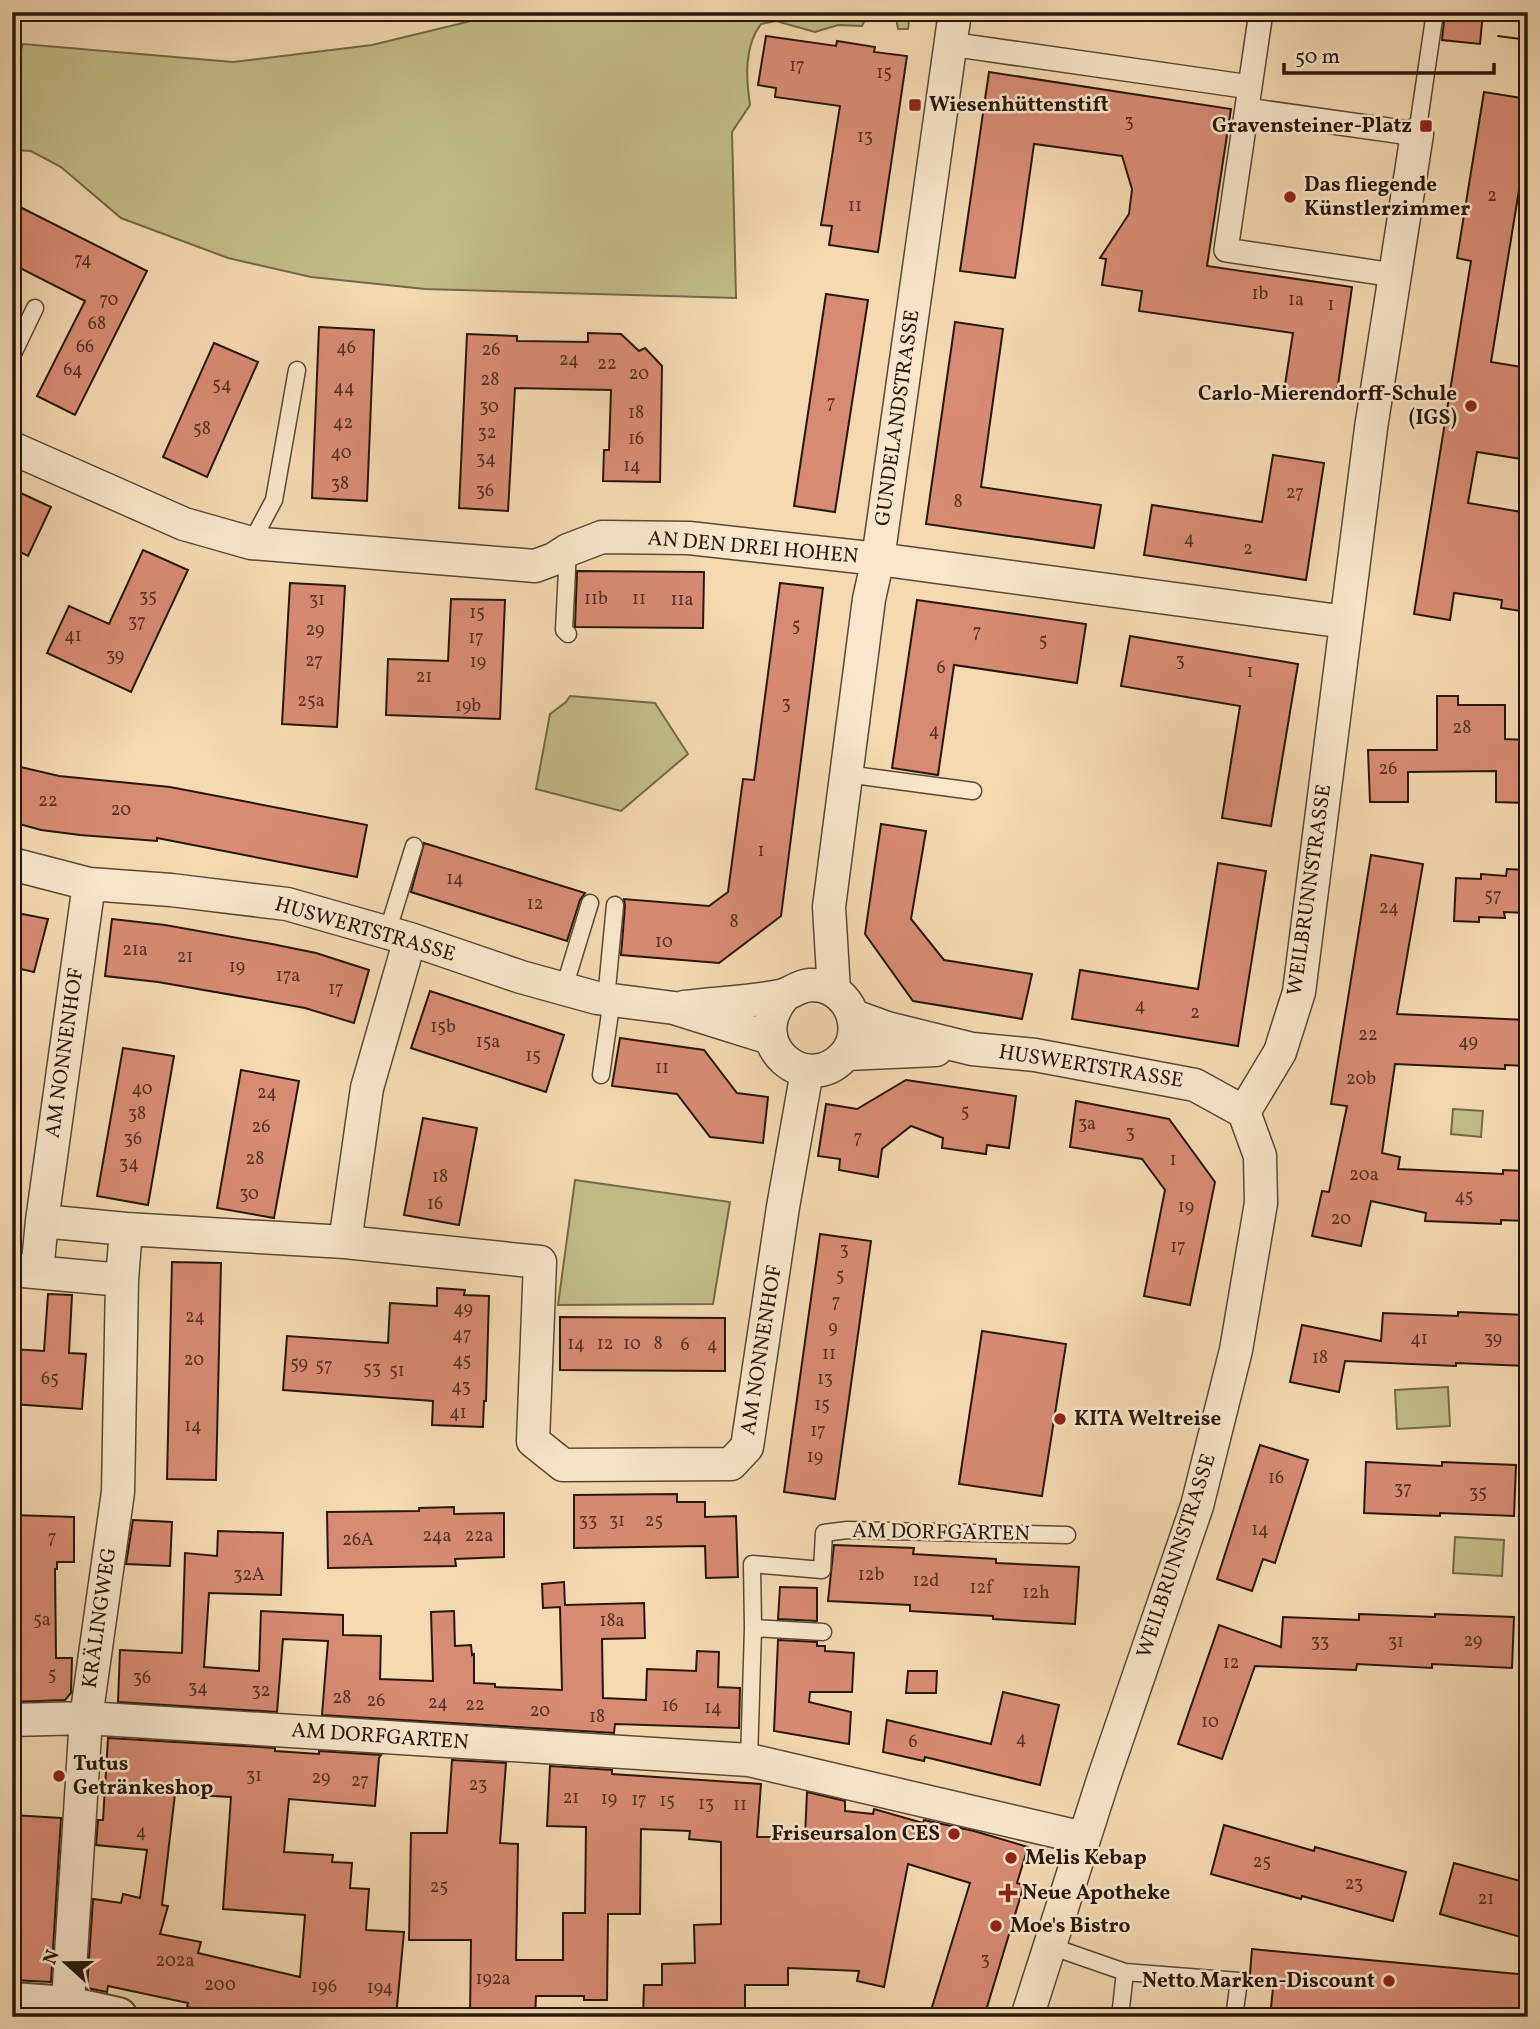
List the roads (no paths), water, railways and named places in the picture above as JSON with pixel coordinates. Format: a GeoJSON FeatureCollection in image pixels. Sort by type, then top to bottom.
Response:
{"type":"FeatureCollection","features":[{"type":"Feature","properties":{"kind":"street","name":"GUNDELANDSTRASSE"},"geometry":{"type":"LineString","coordinates":[[834,991],[829,907],[869,599],[878,559],[955,12]]}},
{"type":"Feature","properties":{"kind":"street"},"geometry":{"type":"LineString","coordinates":[[1247,110],[1417,134],[1394,275],[1226,250],[1261,12]]}},
{"type":"Feature","properties":{"kind":"street"},"geometry":{"type":"LineString","coordinates":[[950,44],[1250,87]]}},
{"type":"Feature","properties":{"kind":"street","name":"WEILBRUNNSTRASSE"},"geometry":{"type":"LineString","coordinates":[[1027,2017],[1084,1838],[1197,1506],[1236,1350],[1261,1203],[1260,1156],[1244,1112],[1280,1052],[1299,992],[1394,275]]}},
{"type":"Feature","properties":{"kind":"street","name":"AN DEN DREI HOHEN"},"geometry":{"type":"LineString","coordinates":[[12,448],[184,524],[251,542],[535,566],[602,537],[689,538],[878,559],[1346,622]]}},
{"type":"Feature","properties":{"kind":"street","name":"HUSWERTSTRASSE"},"geometry":{"type":"LineString","coordinates":[[12,864],[89,884],[170,890],[287,904],[398,936],[521,977],[609,999],[674,1008],[770,1038]]}},
{"type":"Feature","properties":{"kind":"street","name":"AM NONNENHOF"},"geometry":{"type":"LineString","coordinates":[[89,884],[41,1221],[24,1271],[122,1280]]}},
{"type":"Feature","properties":{"kind":"street","name":"GUNDELANDSTRASSE"},"geometry":{"type":"LineString","coordinates":[[792,991],[829,907]]}},
{"type":"Feature","properties":{"kind":"street"},"geometry":{"type":"LineString","coordinates":[[345,1242],[367,1087],[398,936]]}},
{"type":"Feature","properties":{"kind":"street"},"geometry":{"type":"LineString","coordinates":[[824,986],[834,991],[844,998],[853,1016],[855,1036],[846,1054],[833,1066],[824,1069],[807,1071],[794,1067],[775,1050],[770,1038],[771,1017],[775,1005],[792,991],[824,986]]}},
{"type":"Feature","properties":{"kind":"street","name":"HUSWERTSTRASSE"},"geometry":{"type":"LineString","coordinates":[[674,1008],[792,991]]}},
{"type":"Feature","properties":{"kind":"street","name":"HUSWERTSTRASSE"},"geometry":{"type":"LineString","coordinates":[[853,1016],[887,1028],[972,1049]]}},
{"type":"Feature","properties":{"kind":"street","name":"HUSWERTSTRASSE"},"geometry":{"type":"LineString","coordinates":[[846,1054],[972,1049],[1035,1055],[1195,1085],[1244,1112]]}},
{"type":"Feature","properties":{"kind":"street","name":"AM NONNENHOF"},"geometry":{"type":"LineString","coordinates":[[41,1221],[126,1229],[345,1242],[540,1262],[533,1441],[563,1465],[731,1464],[747,1447],[783,1207],[807,1071]]}},
{"type":"Feature","properties":{"kind":"street","name":"KRÄLINGWEG"},"geometry":{"type":"LineString","coordinates":[[68,2012],[86,1718],[118,1492],[122,1280],[126,1229]]}},
{"type":"Feature","properties":{"kind":"street","name":"AM DORFGARTEN"},"geometry":{"type":"LineString","coordinates":[[12,1720],[86,1718],[749,1760],[1084,1838]]}},
{"type":"Feature","properties":{"kind":"street"},"geometry":{"type":"LineString","coordinates":[[12,2002],[118,2017]]}},
{"type":"Feature","properties":{"kind":"lane"},"geometry":{"type":"LineString","coordinates":[[1417,134],[1435,12]]}},
{"type":"Feature","properties":{"kind":"lane"},"geometry":{"type":"LineString","coordinates":[[12,355],[35,308]]}},
{"type":"Feature","properties":{"kind":"lane"},"geometry":{"type":"LineString","coordinates":[[251,542],[274,500],[297,370]]}},
{"type":"Feature","properties":{"kind":"lane"},"geometry":{"type":"LineString","coordinates":[[568,550],[564,630],[568,634]]}},
{"type":"Feature","properties":{"kind":"lane"},"geometry":{"type":"LineString","coordinates":[[846,774],[973,791]]}},
{"type":"Feature","properties":{"kind":"lane"},"geometry":{"type":"LineString","coordinates":[[398,936],[414,846]]}},
{"type":"Feature","properties":{"kind":"lane"},"geometry":{"type":"LineString","coordinates":[[564,988],[590,903]]}},
{"type":"Feature","properties":{"kind":"lane"},"geometry":{"type":"LineString","coordinates":[[601,1075],[615,905]]}},
{"type":"Feature","properties":{"kind":"lane","name":"AM DORFGARTEN"},"geometry":{"type":"LineString","coordinates":[[749,1760],[752,1564],[822,1570],[824,1534],[847,1530],[1067,1535]]}},
{"type":"Feature","properties":{"kind":"lane"},"geometry":{"type":"LineString","coordinates":[[753,1628],[823,1632]]}},
{"type":"Feature","properties":{"kind":"lane"},"geometry":{"type":"LineString","coordinates":[[1050,1946],[1125,1972],[1239,1981],[1234,2017]]}},
{"type":"Feature","properties":{"kind":"lane"},"geometry":{"type":"LineString","coordinates":[[1120,2017],[1125,1972]]}},
{"type":"Feature","properties":{"kind":"tram line"},"geometry":{"type":"LineString","coordinates":[[1498,36],[1528,40]]}},
{"type":"Feature","properties":{"kind":"place","name":"Wiesenhüttenstift"},"geometry":{"type":"Point","coordinates":[915,105]}},
{"type":"Feature","properties":{"kind":"place","name":"Gravensteiner-Platz"},"geometry":{"type":"Point","coordinates":[1426,126]}},
{"type":"Feature","properties":{"kind":"place","name":"Das fliegende Künstlerzimmer"},"geometry":{"type":"Point","coordinates":[1290,197]}},
{"type":"Feature","properties":{"kind":"place","name":"Carlo-Mierendorff-Schule (IGS)"},"geometry":{"type":"Point","coordinates":[1471,406]}},
{"type":"Feature","properties":{"kind":"place","name":"KITA Weltreise"},"geometry":{"type":"Point","coordinates":[1060,1419]}},
{"type":"Feature","properties":{"kind":"place","name":"Tutus Getränkeshop"},"geometry":{"type":"Point","coordinates":[59,1776]}},
{"type":"Feature","properties":{"kind":"place","name":"Friseursalon CES"},"geometry":{"type":"Point","coordinates":[954,1834]}},
{"type":"Feature","properties":{"kind":"place","name":"Melis Kebap"},"geometry":{"type":"Point","coordinates":[1011,1858]}},
{"type":"Feature","properties":{"kind":"place","name":"Neue Apotheke"},"geometry":{"type":"Point","coordinates":[1008,1893]}},
{"type":"Feature","properties":{"kind":"place","name":"Moe's Bistro"},"geometry":{"type":"Point","coordinates":[996,1926]}},
{"type":"Feature","properties":{"kind":"place","name":"Netto Marken-Discount"},"geometry":{"type":"Point","coordinates":[1389,1981]}}]}
